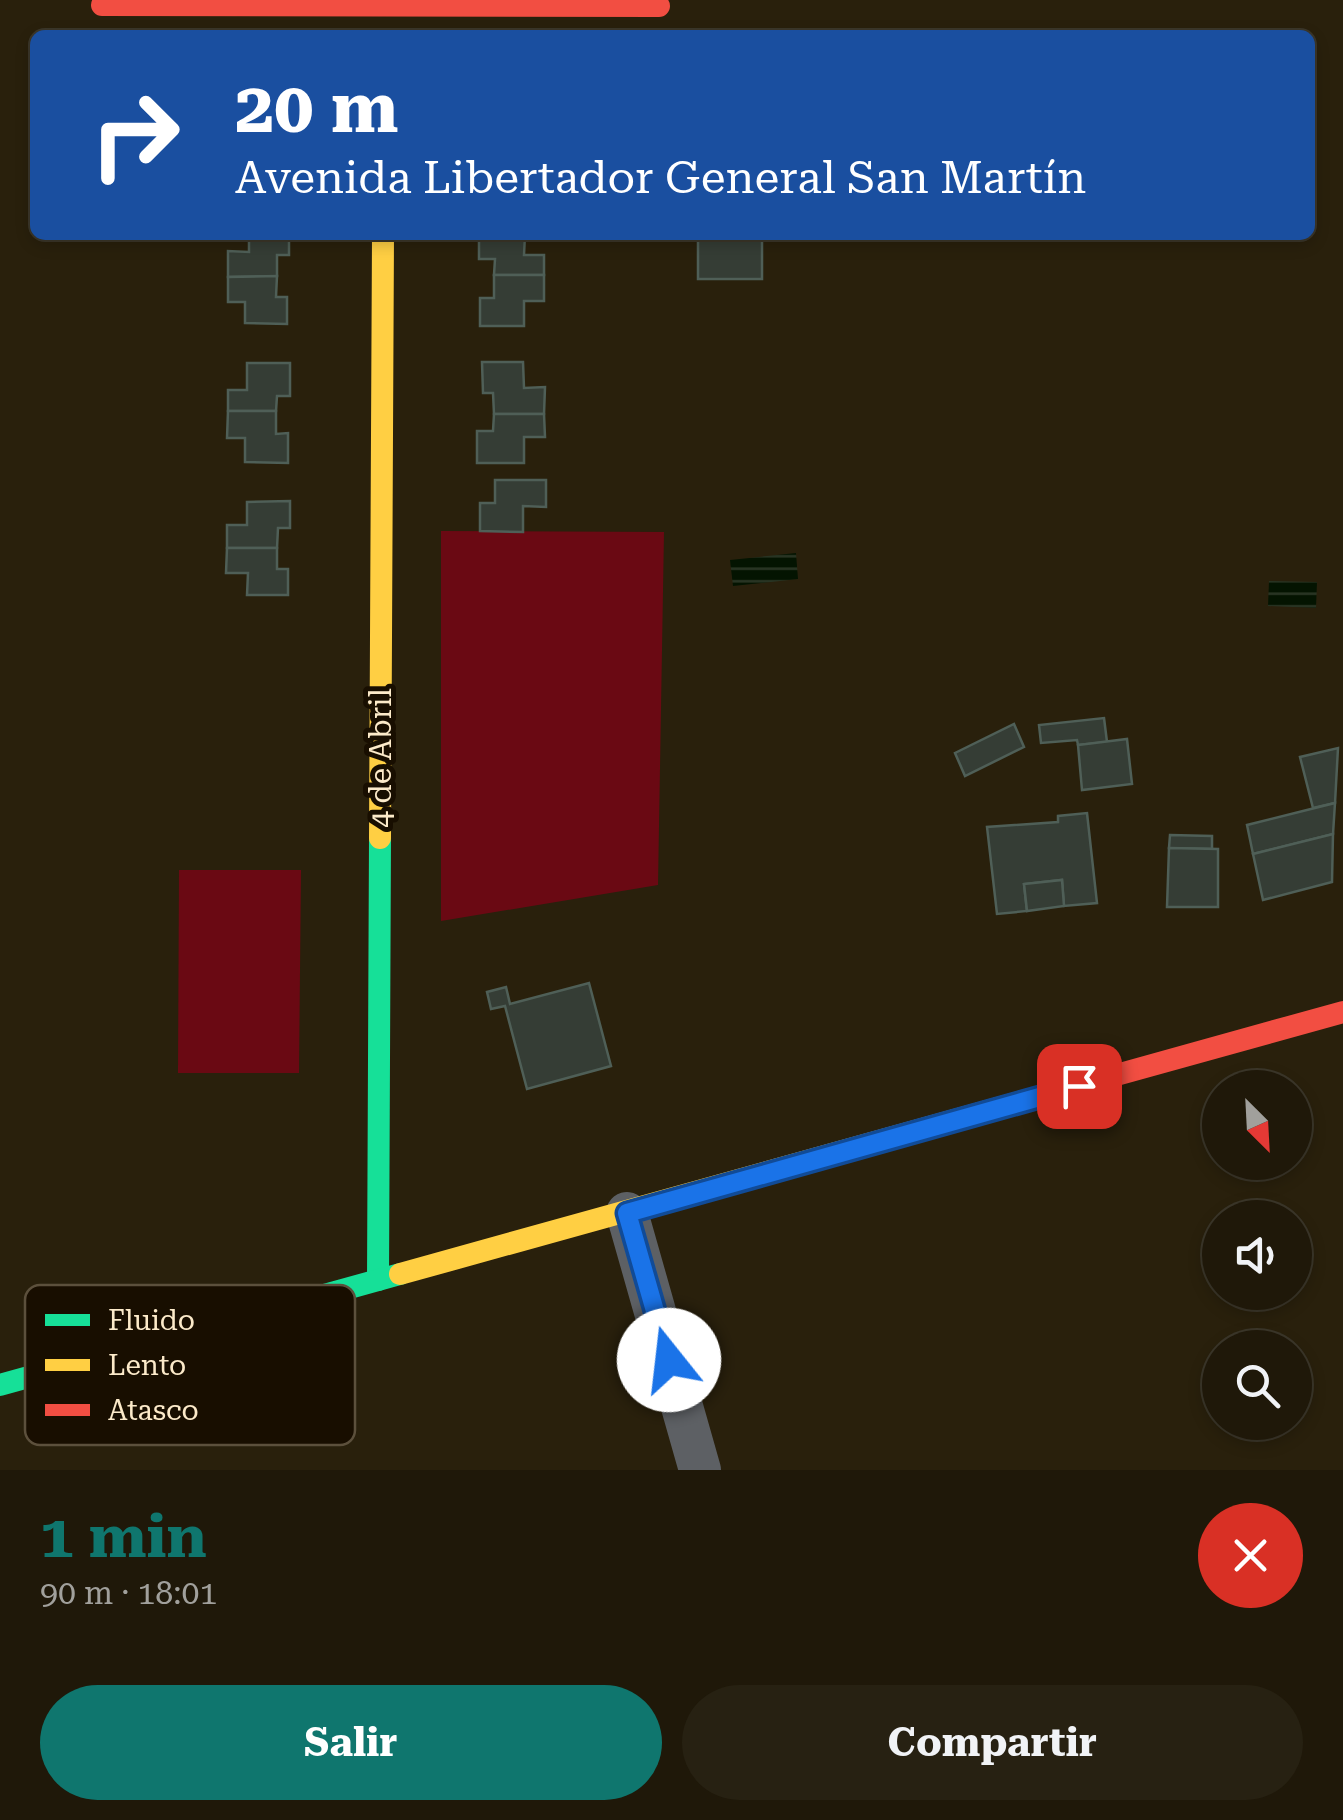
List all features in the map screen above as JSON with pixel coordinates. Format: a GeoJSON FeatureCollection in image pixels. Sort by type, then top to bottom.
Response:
{"type":"FeatureCollection","features":[{"type":"Feature","properties":{"kind":"street"},"geometry":{"type":"LineString","coordinates":[[102,5],[384,13],[659,6]]}},
{"type":"Feature","properties":{"kind":"street","name":"4 de Abril"},"geometry":{"type":"LineString","coordinates":[[378,1280],[383,240]]}},
{"type":"Feature","properties":{"kind":"street"},"geometry":{"type":"LineString","coordinates":[[355,1286],[1343,1012]]}},
{"type":"Feature","properties":{"kind":"street"},"geometry":{"type":"LineString","coordinates":[[627,1213],[700,1470]]}},
{"type":"Feature","properties":{"kind":"street"},"geometry":{"type":"LineString","coordinates":[[0,1385],[25,1378]]}},
{"type":"Feature","properties":{"kind":"shaded area"},"geometry":{"type":"Polygon","coordinates":[[[441,531],[664,532],[658,885],[441,921],[441,531]]]}},
{"type":"Feature","properties":{"kind":"shaded area"},"geometry":{"type":"Polygon","coordinates":[[[796,553],[798,579],[733,586],[730,560],[796,553]]]}},
{"type":"Feature","properties":{"kind":"shaded area"},"geometry":{"type":"Polygon","coordinates":[[[1269,581],[1317,582],[1316,608],[1268,606],[1269,581]]]}},
{"type":"Feature","properties":{"kind":"shaded area"},"geometry":{"type":"Polygon","coordinates":[[[179,870],[301,870],[299,1073],[178,1073],[179,870]]]}},
{"type":"Feature","properties":{"kind":"building"},"geometry":{"type":"Polygon","coordinates":[[[249,240],[289,240],[289,255],[277,255],[277,276],[228,277],[228,251],[249,252],[249,240]]]}},
{"type":"Feature","properties":{"kind":"building"},"geometry":{"type":"Polygon","coordinates":[[[479,240],[525,240],[524,255],[544,255],[544,275],[494,275],[495,259],[479,259],[479,240]]]}},
{"type":"Feature","properties":{"kind":"building"},"geometry":{"type":"Polygon","coordinates":[[[698,240],[762,240],[762,279],[698,279],[698,240]]]}},
{"type":"Feature","properties":{"kind":"building"},"geometry":{"type":"Polygon","coordinates":[[[494,275],[544,275],[544,301],[524,301],[524,326],[480,326],[480,298],[494,298],[494,275]]]}},
{"type":"Feature","properties":{"kind":"building"},"geometry":{"type":"Polygon","coordinates":[[[277,276],[276,297],[287,297],[287,324],[245,323],[245,302],[228,302],[228,277],[277,276]]]}},
{"type":"Feature","properties":{"kind":"building"},"geometry":{"type":"Polygon","coordinates":[[[482,362],[523,362],[524,388],[545,387],[544,414],[494,414],[493,393],[483,393],[482,362]]]}},
{"type":"Feature","properties":{"kind":"building"},"geometry":{"type":"Polygon","coordinates":[[[247,363],[290,363],[290,396],[277,396],[276,411],[228,411],[228,390],[247,390],[247,363]]]}},
{"type":"Feature","properties":{"kind":"building"},"geometry":{"type":"Polygon","coordinates":[[[228,411],[276,411],[276,434],[288,433],[288,463],[245,462],[245,438],[227,438],[228,411]]]}},
{"type":"Feature","properties":{"kind":"building"},"geometry":{"type":"Polygon","coordinates":[[[494,414],[544,414],[545,437],[524,437],[524,463],[477,463],[477,431],[493,431],[494,414]]]}},
{"type":"Feature","properties":{"kind":"building"},"geometry":{"type":"Polygon","coordinates":[[[495,480],[546,480],[546,507],[523,506],[523,532],[480,531],[480,503],[495,503],[495,480]]]}},
{"type":"Feature","properties":{"kind":"building"},"geometry":{"type":"Polygon","coordinates":[[[290,501],[290,528],[278,528],[277,548],[227,548],[227,525],[247,525],[247,502],[290,501]]]}},
{"type":"Feature","properties":{"kind":"building"},"geometry":{"type":"Polygon","coordinates":[[[227,548],[277,548],[277,569],[288,569],[288,595],[247,595],[248,573],[226,573],[227,548]]]}},
{"type":"Feature","properties":{"kind":"building"},"geometry":{"type":"Polygon","coordinates":[[[1104,718],[1107,742],[1041,743],[1039,725],[1104,718]]]}},
{"type":"Feature","properties":{"kind":"building"},"geometry":{"type":"Polygon","coordinates":[[[1014,724],[1024,747],[965,776],[955,753],[1014,724]]]}},
{"type":"Feature","properties":{"kind":"building"},"geometry":{"type":"Polygon","coordinates":[[[1127,739],[1132,784],[1082,790],[1078,745],[1127,739]]]}},
{"type":"Feature","properties":{"kind":"building"},"geometry":{"type":"Polygon","coordinates":[[[1338,748],[1335,803],[1313,808],[1300,757],[1338,748]]]}},
{"type":"Feature","properties":{"kind":"building"},"geometry":{"type":"Polygon","coordinates":[[[1335,803],[1333,834],[1253,854],[1247,825],[1335,803]]]}},
{"type":"Feature","properties":{"kind":"building"},"geometry":{"type":"Polygon","coordinates":[[[1087,813],[1097,903],[1064,906],[1062,880],[1024,884],[1027,911],[997,914],[987,827],[1058,822],[1058,816],[1087,813]]]}},
{"type":"Feature","properties":{"kind":"building"},"geometry":{"type":"Polygon","coordinates":[[[1333,834],[1332,882],[1263,900],[1253,854],[1333,834]]]}},
{"type":"Feature","properties":{"kind":"building"},"geometry":{"type":"Polygon","coordinates":[[[1170,835],[1212,836],[1212,849],[1169,848],[1170,835]]]}},
{"type":"Feature","properties":{"kind":"building"},"geometry":{"type":"Polygon","coordinates":[[[1169,848],[1218,849],[1218,907],[1167,907],[1169,848]]]}},
{"type":"Feature","properties":{"kind":"building"},"geometry":{"type":"Polygon","coordinates":[[[1062,880],[1064,906],[1027,911],[1024,884],[1062,880]]]}},
{"type":"Feature","properties":{"kind":"building"},"geometry":{"type":"Polygon","coordinates":[[[589,983],[611,1066],[527,1089],[505,1006],[491,1009],[487,992],[506,987],[510,1004],[589,983]]]}},
{"type":"Feature","properties":{"kind":"traffic: fast"},"geometry":{"type":"LineString","coordinates":[[378,1280],[380,838]]}},
{"type":"Feature","properties":{"kind":"traffic: fast"},"geometry":{"type":"LineString","coordinates":[[355,1286],[400,1274]]}},
{"type":"Feature","properties":{"kind":"traffic: fast"},"geometry":{"type":"LineString","coordinates":[[0,1385],[25,1378]]}},
{"type":"Feature","properties":{"kind":"traffic: slow"},"geometry":{"type":"LineString","coordinates":[[380,838],[383,240]]}},
{"type":"Feature","properties":{"kind":"traffic: slow"},"geometry":{"type":"LineString","coordinates":[[400,1274],[1030,1099]]}},
{"type":"Feature","properties":{"kind":"traffic: jam"},"geometry":{"type":"LineString","coordinates":[[102,5],[659,6]]}},
{"type":"Feature","properties":{"kind":"traffic: jam"},"geometry":{"type":"LineString","coordinates":[[1030,1099],[1343,1012]]}},
{"type":"Feature","properties":{"kind":"route"},"geometry":{"type":"LineString","coordinates":[[669,1360],[627,1213],[1079,1086]]}}]}
